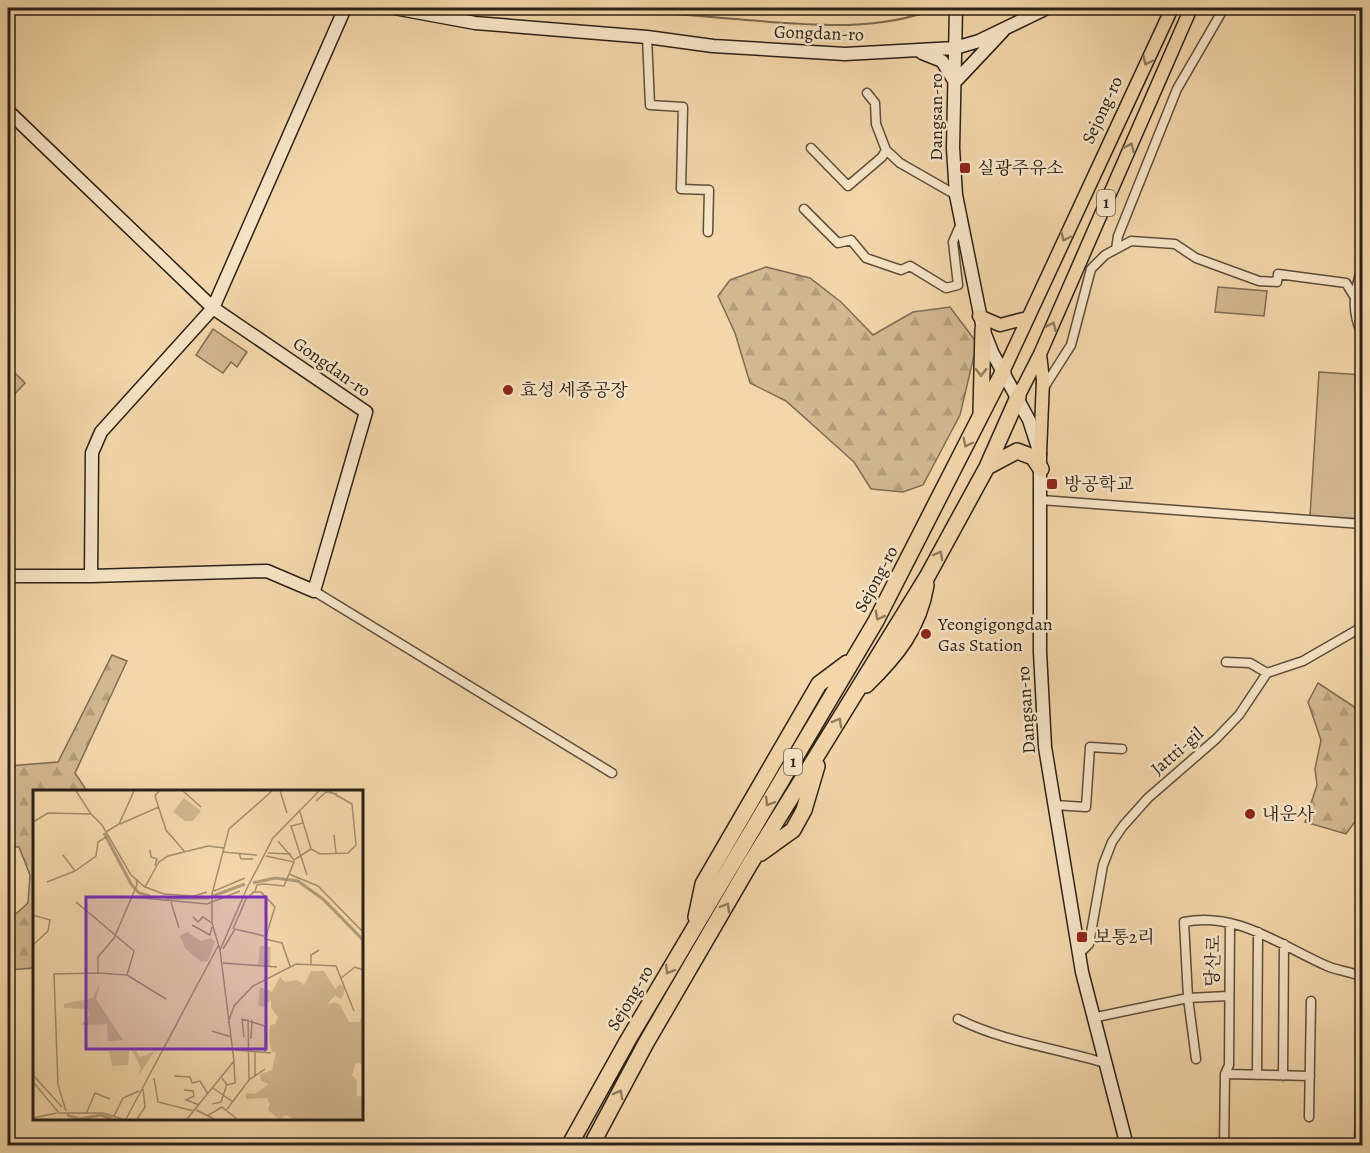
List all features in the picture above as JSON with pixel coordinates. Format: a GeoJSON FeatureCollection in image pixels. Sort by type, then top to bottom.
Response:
{"type":"FeatureCollection","features":[{"type":"Feature","properties":{"kind":"highway"},"geometry":{"type":"LineString","coordinates":[[981,322],[981,416]]}},
{"type":"Feature","properties":{"kind":"highway","name":"Sejong-ro"},"geometry":{"type":"LineString","coordinates":[[569,1146],[693,930],[854,658],[903,570],[1003,372]]}},
{"type":"Feature","properties":{"kind":"highway","name":"Sejong-ro"},"geometry":{"type":"LineString","coordinates":[[591,1146],[646,1044],[754,858],[927,577],[987,467],[1018,398]]}},
{"type":"Feature","properties":{"kind":"highway"},"geometry":{"type":"LineString","coordinates":[[987,467],[1017,451],[1041,461]]}},
{"type":"Feature","properties":{"kind":"main road","name":"Sejong-ro"},"geometry":{"type":"LineString","coordinates":[[1003,372],[1172,8]]}},
{"type":"Feature","properties":{"kind":"main road","name":"Sejong-ro"},"geometry":{"type":"LineString","coordinates":[[1018,398],[1040,354],[1191,8]]}},
{"type":"Feature","properties":{"kind":"main road"},"geometry":{"type":"LineString","coordinates":[[981,322],[1000,325],[1027,318]]}},
{"type":"Feature","properties":{"kind":"main road"},"geometry":{"type":"LineString","coordinates":[[1040,354],[1041,461]]}},
{"type":"Feature","properties":{"kind":"street"},"geometry":{"type":"LineString","coordinates":[[91,576],[92,453],[101,432],[213,308],[345,8]]}},
{"type":"Feature","properties":{"kind":"street","name":"Gongdan-ro"},"geometry":{"type":"LineString","coordinates":[[394,8],[475,23],[647,37],[713,46],[845,54],[920,52],[1006,28],[1047,8]]}},
{"type":"Feature","properties":{"kind":"street","name":"Dangsan-ro"},"geometry":{"type":"LineString","coordinates":[[956,8],[953,148],[956,195],[981,322],[1003,372],[1029,420],[1041,461],[1042,700],[1054,805],[1092,1018],[1127,1146]]}},
{"type":"Feature","properties":{"kind":"street"},"geometry":{"type":"LineString","coordinates":[[1116,249],[1118,236],[1177,89],[1224,8]]}},
{"type":"Feature","properties":{"kind":"street"},"geometry":{"type":"LineString","coordinates":[[920,52],[942,61],[955,82],[1006,28]]}},
{"type":"Feature","properties":{"kind":"street"},"geometry":{"type":"LineString","coordinates":[[647,37],[650,105],[683,107],[681,189],[709,190],[708,232]]}},
{"type":"Feature","properties":{"kind":"street"},"geometry":{"type":"LineString","coordinates":[[811,148],[848,186],[882,157],[886,150],[876,124],[875,103],[867,93]]}},
{"type":"Feature","properties":{"kind":"street","name":"Gongdan-ro"},"geometry":{"type":"LineString","coordinates":[[8,111],[213,308],[366,412],[314,591]]}},
{"type":"Feature","properties":{"kind":"street","name":"Dangsan-ro"},"geometry":{"type":"LineString","coordinates":[[886,150],[900,163],[956,195]]}},
{"type":"Feature","properties":{"kind":"street","name":"Dangsan-ro"},"geometry":{"type":"LineString","coordinates":[[804,209],[838,243],[851,240],[866,258],[900,270],[910,266],[946,288],[958,285],[953,242],[962,221]]}},
{"type":"Feature","properties":{"kind":"street"},"geometry":{"type":"LineString","coordinates":[[1041,392],[1071,345],[1091,269],[1105,255],[1131,241],[1175,244],[1196,258],[1259,281],[1276,282],[1278,274],[1346,283],[1354,296]]}},
{"type":"Feature","properties":{"kind":"street"},"geometry":{"type":"LineString","coordinates":[[1362,266],[1354,296],[1356,320],[1362,334]]}},
{"type":"Feature","properties":{"kind":"street"},"geometry":{"type":"LineString","coordinates":[[1041,500],[1362,524]]}},
{"type":"Feature","properties":{"kind":"street"},"geometry":{"type":"LineString","coordinates":[[8,576],[267,572],[314,591],[612,773]]}},
{"type":"Feature","properties":{"kind":"street"},"geometry":{"type":"LineString","coordinates":[[1226,662],[1250,663],[1267,673],[1302,661],[1362,627]]}},
{"type":"Feature","properties":{"kind":"street","name":"Jattti-gil"},"geometry":{"type":"LineString","coordinates":[[1079,954],[1089,944],[1103,865],[1112,842],[1148,798],[1224,731],[1253,696],[1267,673]]}},
{"type":"Feature","properties":{"kind":"street"},"geometry":{"type":"LineString","coordinates":[[1054,805],[1086,807],[1090,747],[1122,749]]}},
{"type":"Feature","properties":{"kind":"street"},"geometry":{"type":"LineString","coordinates":[[1188,998],[1184,922],[1230,923],[1258,932],[1329,967],[1362,977],[1362,981]]}},
{"type":"Feature","properties":{"kind":"street","name":"당산로"},"geometry":{"type":"LineString","coordinates":[[1092,1018],[1188,998],[1228,996],[1230,923]]}},
{"type":"Feature","properties":{"kind":"street"},"geometry":{"type":"LineString","coordinates":[[1257,1075],[1258,932]]}},
{"type":"Feature","properties":{"kind":"street"},"geometry":{"type":"LineString","coordinates":[[1283,1076],[1284,944]]}},
{"type":"Feature","properties":{"kind":"street"},"geometry":{"type":"LineString","coordinates":[[1224,1146],[1225,1074],[1229,1065],[1228,996]]}},
{"type":"Feature","properties":{"kind":"street","name":"당산로"},"geometry":{"type":"LineString","coordinates":[[1188,998],[1196,1059]]}},
{"type":"Feature","properties":{"kind":"street"},"geometry":{"type":"LineString","coordinates":[[1309,1117],[1311,1001]]}},
{"type":"Feature","properties":{"kind":"street"},"geometry":{"type":"LineString","coordinates":[[1359,1146],[1362,1014]]}},
{"type":"Feature","properties":{"kind":"street"},"geometry":{"type":"LineString","coordinates":[[958,1019],[984,1032],[1062,1050],[1105,1063]]}},
{"type":"Feature","properties":{"kind":"street"},"geometry":{"type":"LineString","coordinates":[[1225,1074],[1310,1076]]}},
{"type":"Feature","properties":{"kind":"green space"},"geometry":{"type":"Polygon","coordinates":[[[766,267],[810,278],[841,302],[873,335],[913,312],[950,307],[977,343],[960,415],[923,485],[903,492],[871,489],[854,462],[786,401],[750,383],[735,333],[718,296],[730,280],[766,267]]]}},
{"type":"Feature","properties":{"kind":"green space"},"geometry":{"type":"Polygon","coordinates":[[[1218,287],[1267,291],[1264,316],[1215,312],[1218,287]]]}},
{"type":"Feature","properties":{"kind":"green space"},"geometry":{"type":"Polygon","coordinates":[[[213,329],[247,352],[237,367],[231,362],[223,373],[196,355],[213,329]]]}},
{"type":"Feature","properties":{"kind":"green space"},"geometry":{"type":"Polygon","coordinates":[[[8,366],[25,383],[9,400],[8,399],[8,366]]]}},
{"type":"Feature","properties":{"kind":"green space"},"geometry":{"type":"Polygon","coordinates":[[[1319,372],[1362,375],[1362,519],[1310,516],[1319,372]]]}},
{"type":"Feature","properties":{"kind":"green space"},"geometry":{"type":"Polygon","coordinates":[[[112,655],[127,661],[75,773],[86,790],[33,790],[33,968],[8,970],[8,921],[28,903],[30,875],[19,847],[8,847],[8,766],[58,762],[112,655]]]}},
{"type":"Feature","properties":{"kind":"green space"},"geometry":{"type":"Polygon","coordinates":[[[1318,683],[1362,712],[1362,812],[1346,834],[1305,822],[1317,785],[1315,769],[1321,740],[1308,702],[1318,683]]]}},
{"type":"Feature","properties":{"kind":"waterway"},"geometry":{"type":"LineString","coordinates":[[592,8],[811,25],[888,21],[937,8]]}},
{"type":"Feature","properties":{"kind":"place","name":"실광주유소"},"geometry":{"type":"Point","coordinates":[965,168]}},
{"type":"Feature","properties":{"kind":"place","name":"효성 세종공장"},"geometry":{"type":"Point","coordinates":[508,390]}},
{"type":"Feature","properties":{"kind":"place","name":"방공학교"},"geometry":{"type":"Point","coordinates":[1052,484]}},
{"type":"Feature","properties":{"kind":"place","name":"Yeongigongdan Gas Station"},"geometry":{"type":"Point","coordinates":[926,634]}},
{"type":"Feature","properties":{"kind":"place","name":"내운사"},"geometry":{"type":"Point","coordinates":[1250,814]}},
{"type":"Feature","properties":{"kind":"place","name":"보통2리"},"geometry":{"type":"Point","coordinates":[1082,937]}}]}
